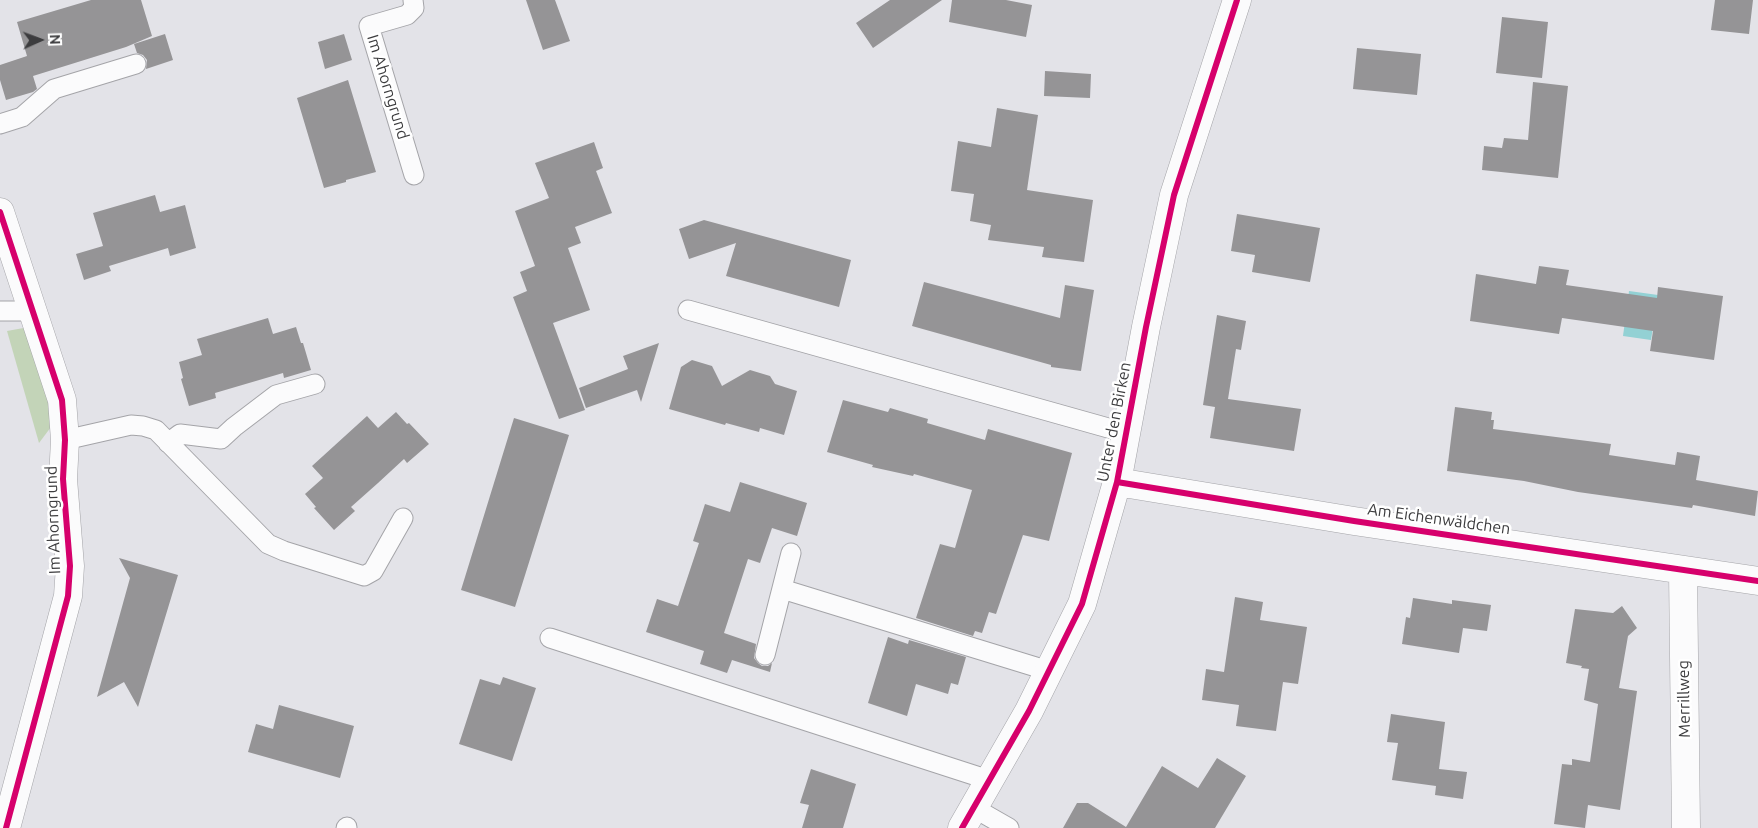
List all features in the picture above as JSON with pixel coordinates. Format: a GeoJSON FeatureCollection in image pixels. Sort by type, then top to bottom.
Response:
{"type":"FeatureCollection","features":[{"type":"Feature","properties":{"kind":"street","name":"Unter den Birken"},"geometry":{"type":"LineString","coordinates":[[968,818],[1050,671],[1082,604],[1117,482],[1174,195],[1237,0]]}},
{"type":"Feature","properties":{"kind":"street","name":"Im Ahorngrund"},"geometry":{"type":"LineString","coordinates":[[0,212],[62,400],[65,440],[63,479],[70,566],[68,596],[6,828]]}},
{"type":"Feature","properties":{"kind":"street","name":"Am Eichenwäldchen"},"geometry":{"type":"LineString","coordinates":[[1117,482],[1354,521],[1758,581]]}},
{"type":"Feature","properties":{"kind":"street","name":"Merrillweg"},"geometry":{"type":"LineString","coordinates":[[1682,570],[1686,828]]}},
{"type":"Feature","properties":{"kind":"lane","name":"Im Ahorngrund"},"geometry":{"type":"LineString","coordinates":[[412,0],[414,8],[407,15],[369,26],[414,175]]}},
{"type":"Feature","properties":{"kind":"lane"},"geometry":{"type":"LineString","coordinates":[[0,124],[22,117],[54,89],[136,64]]}},
{"type":"Feature","properties":{"kind":"lane"},"geometry":{"type":"LineString","coordinates":[[688,310],[1126,433]]}},
{"type":"Feature","properties":{"kind":"lane"},"geometry":{"type":"LineString","coordinates":[[0,311],[33,311]]}},
{"type":"Feature","properties":{"kind":"lane"},"geometry":{"type":"LineString","coordinates":[[168,442],[180,434],[221,439],[276,395],[315,384]]}},
{"type":"Feature","properties":{"kind":"lane"},"geometry":{"type":"LineString","coordinates":[[65,440],[131,425],[156,430],[268,544],[284,551],[364,576],[373,572],[403,518]]}},
{"type":"Feature","properties":{"kind":"lane"},"geometry":{"type":"LineString","coordinates":[[765,655],[791,553]]}},
{"type":"Feature","properties":{"kind":"lane"},"geometry":{"type":"LineString","coordinates":[[782,589],[1050,671]]}},
{"type":"Feature","properties":{"kind":"lane"},"geometry":{"type":"LineString","coordinates":[[550,638],[989,780]]}},
{"type":"Feature","properties":{"kind":"lane","name":"Unter den Birken"},"geometry":{"type":"LineString","coordinates":[[968,818],[1009,828]]}},
{"type":"Feature","properties":{"kind":"green space"},"geometry":{"type":"Polygon","coordinates":[[[29,327],[52,409],[51,427],[39,443],[7,331],[29,327]]]}},
{"type":"Feature","properties":{"kind":"water"},"geometry":{"type":"Polygon","coordinates":[[[1629,291],[1658,295],[1651,340],[1623,336],[1629,291]]]}},
{"type":"Feature","properties":{"kind":"building"},"geometry":{"type":"Polygon","coordinates":[[[91,0],[141,0],[152,36],[126,47],[33,76],[37,89],[6,100],[0,80],[0,65],[27,56],[17,22],[91,0]]]}},
{"type":"Feature","properties":{"kind":"building"},"geometry":{"type":"Polygon","coordinates":[[[526,0],[555,0],[570,41],[543,50],[526,0]]]}},
{"type":"Feature","properties":{"kind":"building"},"geometry":{"type":"Polygon","coordinates":[[[890,0],[942,0],[873,48],[856,23],[890,0]]]}},
{"type":"Feature","properties":{"kind":"building"},"geometry":{"type":"Polygon","coordinates":[[[952,0],[1006,0],[1032,5],[1026,37],[949,22],[952,0]]]}},
{"type":"Feature","properties":{"kind":"building"},"geometry":{"type":"Polygon","coordinates":[[[1715,0],[1753,0],[1749,34],[1711,30],[1715,0]]]}},
{"type":"Feature","properties":{"kind":"building"},"geometry":{"type":"Polygon","coordinates":[[[1502,17],[1548,22],[1542,78],[1496,73],[1502,17]]]}},
{"type":"Feature","properties":{"kind":"building"},"geometry":{"type":"Polygon","coordinates":[[[165,34],[173,60],[146,69],[147,60],[143,55],[137,53],[134,44],[165,34]]]}},
{"type":"Feature","properties":{"kind":"building"},"geometry":{"type":"Polygon","coordinates":[[[344,34],[352,60],[325,69],[318,42],[344,34]]]}},
{"type":"Feature","properties":{"kind":"building"},"geometry":{"type":"Polygon","coordinates":[[[1357,48],[1421,54],[1417,95],[1353,89],[1357,48]]]}},
{"type":"Feature","properties":{"kind":"building"},"geometry":{"type":"Polygon","coordinates":[[[1045,71],[1091,74],[1090,98],[1044,96],[1045,71]]]}},
{"type":"Feature","properties":{"kind":"building"},"geometry":{"type":"Polygon","coordinates":[[[348,80],[376,172],[324,188],[297,98],[348,80]]]}},
{"type":"Feature","properties":{"kind":"building"},"geometry":{"type":"Polygon","coordinates":[[[1533,82],[1568,86],[1558,178],[1482,170],[1484,146],[1502,148],[1504,138],[1528,140],[1533,82]]]}},
{"type":"Feature","properties":{"kind":"building"},"geometry":{"type":"Polygon","coordinates":[[[997,108],[1038,115],[1027,190],[1093,200],[1084,262],[1042,257],[1044,247],[988,240],[991,225],[970,221],[974,194],[951,191],[958,141],[991,147],[997,108]]]}},
{"type":"Feature","properties":{"kind":"building"},"geometry":{"type":"Polygon","coordinates":[[[594,142],[603,168],[596,171],[612,213],[575,227],[581,243],[568,248],[590,310],[553,323],[585,410],[559,419],[513,297],[527,291],[520,272],[535,266],[515,211],[549,198],[535,163],[594,142]]]}},
{"type":"Feature","properties":{"kind":"building"},"geometry":{"type":"Polygon","coordinates":[[[155,195],[160,212],[185,205],[196,248],[170,256],[168,248],[109,266],[111,271],[84,280],[76,254],[103,246],[93,213],[155,195]]]}},
{"type":"Feature","properties":{"kind":"building"},"geometry":{"type":"Polygon","coordinates":[[[1237,214],[1320,228],[1310,282],[1252,272],[1255,255],[1231,251],[1237,214]]]}},
{"type":"Feature","properties":{"kind":"building"},"geometry":{"type":"Polygon","coordinates":[[[704,220],[851,260],[839,307],[726,276],[736,243],[689,259],[679,229],[704,220]]]}},
{"type":"Feature","properties":{"kind":"building"},"geometry":{"type":"Polygon","coordinates":[[[1539,266],[1569,270],[1566,285],[1657,298],[1658,287],[1723,296],[1714,360],[1650,351],[1653,331],[1562,318],[1559,334],[1470,321],[1476,274],[1536,284],[1539,266]]]}},
{"type":"Feature","properties":{"kind":"building"},"geometry":{"type":"Polygon","coordinates":[[[924,282],[1060,318],[1065,285],[1094,290],[1081,371],[1051,367],[1051,365],[912,326],[924,282]]]}},
{"type":"Feature","properties":{"kind":"building"},"geometry":{"type":"Polygon","coordinates":[[[1217,315],[1246,321],[1241,350],[1236,349],[1228,399],[1301,409],[1294,451],[1210,438],[1215,407],[1203,405],[1217,315]]]}},
{"type":"Feature","properties":{"kind":"building"},"geometry":{"type":"Polygon","coordinates":[[[268,318],[273,334],[296,327],[311,370],[284,378],[283,373],[215,393],[216,398],[189,406],[181,379],[183,378],[179,362],[202,355],[197,339],[268,318]]]}},
{"type":"Feature","properties":{"kind":"building"},"geometry":{"type":"Polygon","coordinates":[[[659,343],[641,402],[637,390],[586,408],[579,388],[628,369],[623,356],[659,343]]]}},
{"type":"Feature","properties":{"kind":"building"},"geometry":{"type":"Polygon","coordinates":[[[692,360],[712,366],[722,386],[750,370],[770,376],[775,384],[797,391],[784,435],[760,428],[759,432],[726,423],[725,425],[669,409],[681,367],[692,360]]]}},
{"type":"Feature","properties":{"kind":"building"},"geometry":{"type":"Polygon","coordinates":[[[843,400],[888,412],[890,408],[928,419],[927,423],[985,440],[988,429],[1072,453],[1049,541],[1023,535],[996,614],[989,612],[982,633],[975,631],[973,636],[916,618],[940,544],[955,548],[972,490],[914,474],[913,476],[872,467],[873,465],[827,452],[843,400]]]}},
{"type":"Feature","properties":{"kind":"building"},"geometry":{"type":"Polygon","coordinates":[[[1455,407],[1492,412],[1491,420],[1494,420],[1493,429],[1611,444],[1609,455],[1675,465],[1677,452],[1700,456],[1696,480],[1758,491],[1755,516],[1693,505],[1692,508],[1578,492],[1524,481],[1447,471],[1455,407]]]}},
{"type":"Feature","properties":{"kind":"building"},"geometry":{"type":"Polygon","coordinates":[[[396,412],[429,444],[407,463],[404,459],[351,507],[355,511],[334,530],[314,508],[316,507],[305,494],[323,478],[312,466],[367,416],[378,428],[396,412]]]}},
{"type":"Feature","properties":{"kind":"building"},"geometry":{"type":"Polygon","coordinates":[[[514,418],[569,435],[515,607],[461,590],[514,418]]]}},
{"type":"Feature","properties":{"kind":"building"},"geometry":{"type":"Polygon","coordinates":[[[740,482],[807,503],[797,536],[772,528],[760,563],[748,559],[724,633],[756,644],[754,658],[762,666],[768,666],[772,663],[770,672],[732,660],[727,673],[700,664],[704,651],[646,632],[657,599],[678,606],[699,543],[693,541],[705,504],[730,512],[740,482]]]}},
{"type":"Feature","properties":{"kind":"building"},"geometry":{"type":"Polygon","coordinates":[[[119,558],[178,575],[138,707],[124,682],[97,697],[130,578],[119,558]]]}},
{"type":"Feature","properties":{"kind":"building"},"geometry":{"type":"Polygon","coordinates":[[[1235,597],[1263,602],[1260,620],[1307,627],[1298,684],[1283,682],[1276,731],[1236,726],[1239,705],[1202,700],[1206,669],[1224,672],[1235,597]]]}},
{"type":"Feature","properties":{"kind":"building"},"geometry":{"type":"Polygon","coordinates":[[[1413,598],[1452,604],[1452,600],[1491,605],[1487,631],[1463,628],[1459,653],[1402,644],[1406,617],[1410,618],[1413,598]]]}},
{"type":"Feature","properties":{"kind":"building"},"geometry":{"type":"Polygon","coordinates":[[[1622,606],[1637,628],[1628,636],[1619,688],[1637,691],[1620,810],[1588,805],[1585,828],[1554,824],[1562,764],[1572,765],[1572,759],[1590,762],[1598,704],[1584,700],[1589,669],[1566,663],[1575,609],[1613,613],[1622,606]]]}},
{"type":"Feature","properties":{"kind":"building"},"geometry":{"type":"Polygon","coordinates":[[[888,637],[908,644],[909,640],[966,657],[958,685],[951,683],[948,694],[916,684],[907,716],[868,703],[888,637]]]}},
{"type":"Feature","properties":{"kind":"building"},"geometry":{"type":"Polygon","coordinates":[[[503,677],[536,688],[512,761],[459,744],[480,679],[500,685],[503,677]]]}},
{"type":"Feature","properties":{"kind":"building"},"geometry":{"type":"Polygon","coordinates":[[[279,705],[354,726],[340,778],[248,752],[256,724],[273,729],[279,705]]]}},
{"type":"Feature","properties":{"kind":"building"},"geometry":{"type":"Polygon","coordinates":[[[1391,714],[1445,722],[1439,769],[1467,772],[1463,799],[1435,795],[1436,786],[1392,780],[1398,743],[1387,742],[1391,714]]]}},
{"type":"Feature","properties":{"kind":"building"},"geometry":{"type":"Polygon","coordinates":[[[1217,758],[1246,776],[1215,828],[1063,828],[1077,803],[1088,803],[1126,827],[1162,766],[1198,788],[1217,758]]]}},
{"type":"Feature","properties":{"kind":"building"},"geometry":{"type":"Polygon","coordinates":[[[811,769],[856,784],[843,828],[802,828],[809,805],[800,803],[811,769]]]}},
{"type":"Feature","properties":{"kind":"cycle path"},"geometry":{"type":"LineString","coordinates":[[962,828],[1029,711],[1082,604],[1117,482],[1146,327],[1174,195],[1237,0]]}},
{"type":"Feature","properties":{"kind":"cycle path"},"geometry":{"type":"LineString","coordinates":[[0,212],[62,400],[65,440],[63,479],[70,566],[68,596],[6,828]]}},
{"type":"Feature","properties":{"kind":"cycle path"},"geometry":{"type":"LineString","coordinates":[[1117,482],[1354,521],[1758,581]]}}]}
